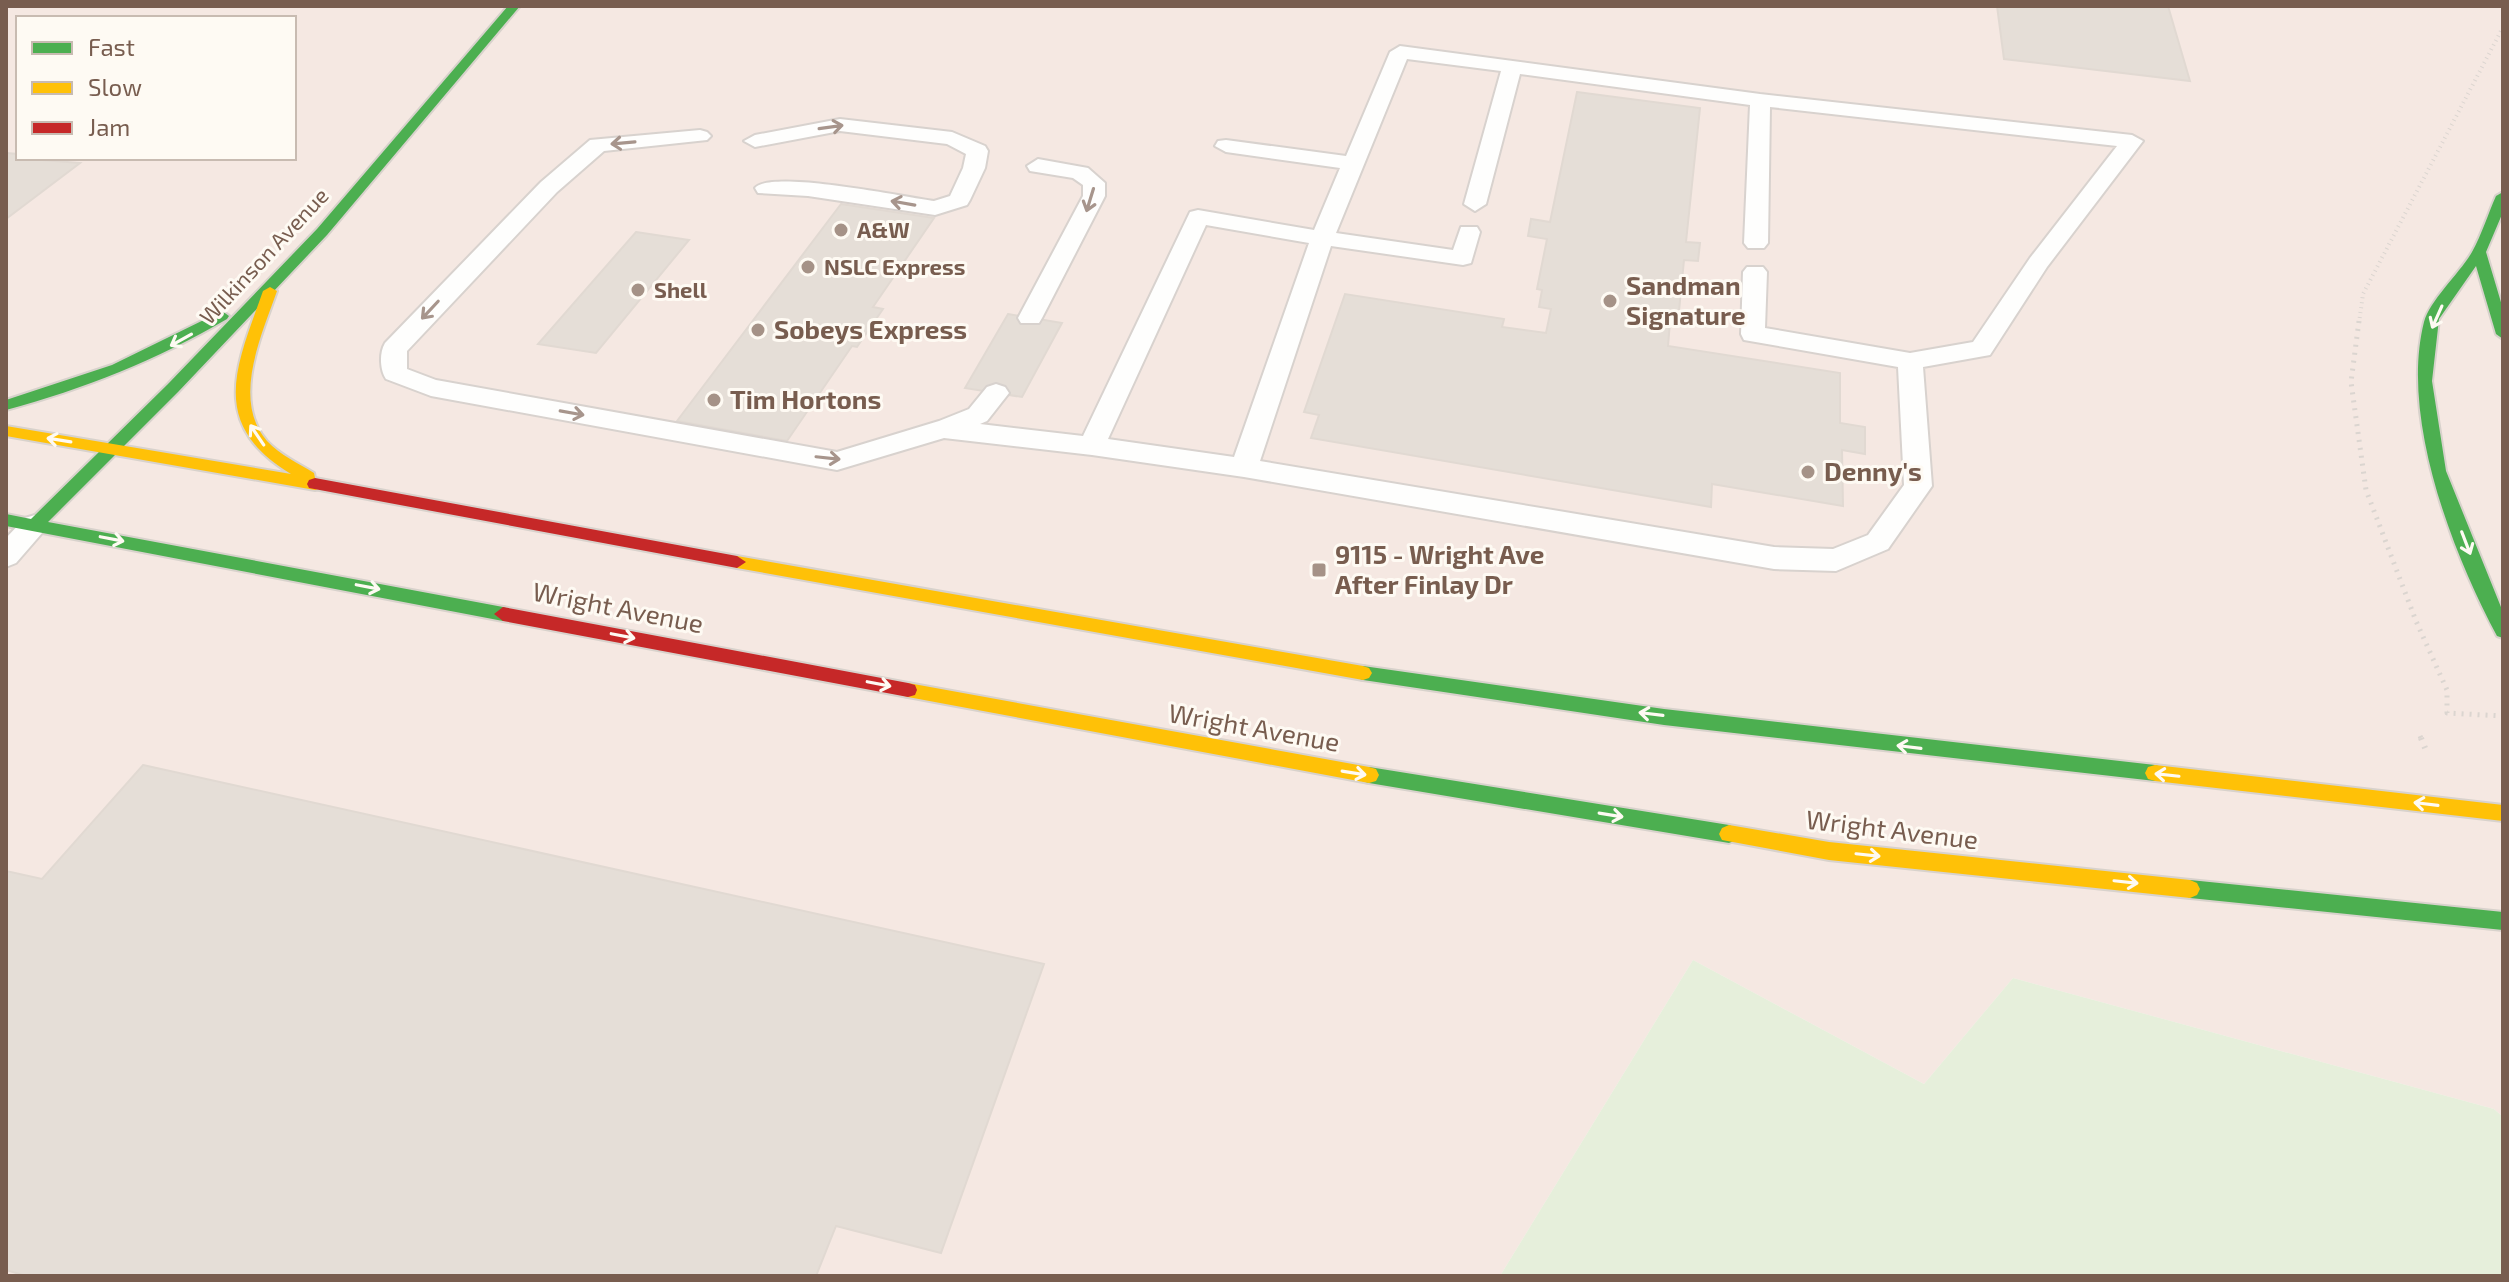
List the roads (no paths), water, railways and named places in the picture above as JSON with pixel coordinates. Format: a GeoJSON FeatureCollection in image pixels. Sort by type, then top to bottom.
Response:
{"type":"FeatureCollection","features":[{"type":"Feature","properties":{"kind":"main road","name":"Wilkinson Avenue"},"geometry":{"type":"LineString","coordinates":[[35,525],[322,232],[514,6]]}},
{"type":"Feature","properties":{"kind":"main road"},"geometry":{"type":"LineString","coordinates":[[2503,196],[2479,252],[2432,319],[2424,381],[2438,471],[2480,582],[2503,631]]}},
{"type":"Feature","properties":{"kind":"main road"},"geometry":{"type":"LineString","coordinates":[[2479,252],[2503,334]]}},
{"type":"Feature","properties":{"kind":"main road"},"geometry":{"type":"LineString","coordinates":[[6,405],[108,374],[158,353],[272,285]]}},
{"type":"Feature","properties":{"kind":"main road"},"geometry":{"type":"LineString","coordinates":[[272,285],[249,364],[242,402],[257,439],[277,457],[317,483]]}},
{"type":"Feature","properties":{"kind":"main road"},"geometry":{"type":"LineString","coordinates":[[6,431],[317,483],[1108,631],[1546,701],[1900,746],[2503,813]]}},
{"type":"Feature","properties":{"kind":"main road","name":"Wright Avenue"},"geometry":{"type":"LineString","coordinates":[[6,520],[1262,757],[1829,851],[2503,921]]}},
{"type":"Feature","properties":{"kind":"lane"},"geometry":{"type":"LineString","coordinates":[[1244,468],[1322,238],[1400,52],[1760,100],[2132,141],[2038,263],[1981,349],[1910,361],[1753,334],[1755,272]]}},
{"type":"Feature","properties":{"kind":"lane"},"geometry":{"type":"LineString","coordinates":[[1475,204],[1512,67]]}},
{"type":"Feature","properties":{"kind":"lane"},"geometry":{"type":"LineString","coordinates":[[1756,243],[1760,100]]}},
{"type":"Feature","properties":{"kind":"lane"},"geometry":{"type":"LineString","coordinates":[[755,141],[840,125],[952,138],[977,151],[974,168],[959,200],[935,208],[848,194],[766,188]]}},
{"type":"Feature","properties":{"kind":"lane"},"geometry":{"type":"LineString","coordinates":[[700,136],[598,145],[549,187],[394,349],[395,373],[431,388],[837,461],[978,415],[996,393]]}},
{"type":"Feature","properties":{"kind":"lane"},"geometry":{"type":"LineString","coordinates":[[1226,146],[1351,163]]}},
{"type":"Feature","properties":{"kind":"lane"},"geometry":{"type":"LineString","coordinates":[[1030,318],[1094,196],[1094,183],[1080,173],[1038,166]]}},
{"type":"Feature","properties":{"kind":"lane"},"geometry":{"type":"LineString","coordinates":[[1092,446],[1198,217],[1463,258],[1469,232]]}},
{"type":"Feature","properties":{"kind":"lane"},"geometry":{"type":"LineString","coordinates":[[935,431],[1092,446],[1244,468],[1774,558],[1836,560],[1878,542],[1918,486],[1910,361]]}},
{"type":"Feature","properties":{"kind":"lane"},"geometry":{"type":"LineString","coordinates":[[6,556],[35,525]]}},
{"type":"Feature","properties":{"kind":"place","name":"A&W"},"geometry":{"type":"Point","coordinates":[841,230]}},
{"type":"Feature","properties":{"kind":"place","name":"NSLC Express"},"geometry":{"type":"Point","coordinates":[808,267]}},
{"type":"Feature","properties":{"kind":"place","name":"Shell"},"geometry":{"type":"Point","coordinates":[638,290]}},
{"type":"Feature","properties":{"kind":"place","name":"Sandman Signature"},"geometry":{"type":"Point","coordinates":[1610,301]}},
{"type":"Feature","properties":{"kind":"place","name":"Sobeys Express"},"geometry":{"type":"Point","coordinates":[758,330]}},
{"type":"Feature","properties":{"kind":"place","name":"Tim Hortons"},"geometry":{"type":"Point","coordinates":[714,400]}},
{"type":"Feature","properties":{"kind":"place","name":"Denny's"},"geometry":{"type":"Point","coordinates":[1808,472]}},
{"type":"Feature","properties":{"kind":"place","name":"9115 - Wright Ave After Finlay Dr"},"geometry":{"type":"Point","coordinates":[1319,570]}}]}
